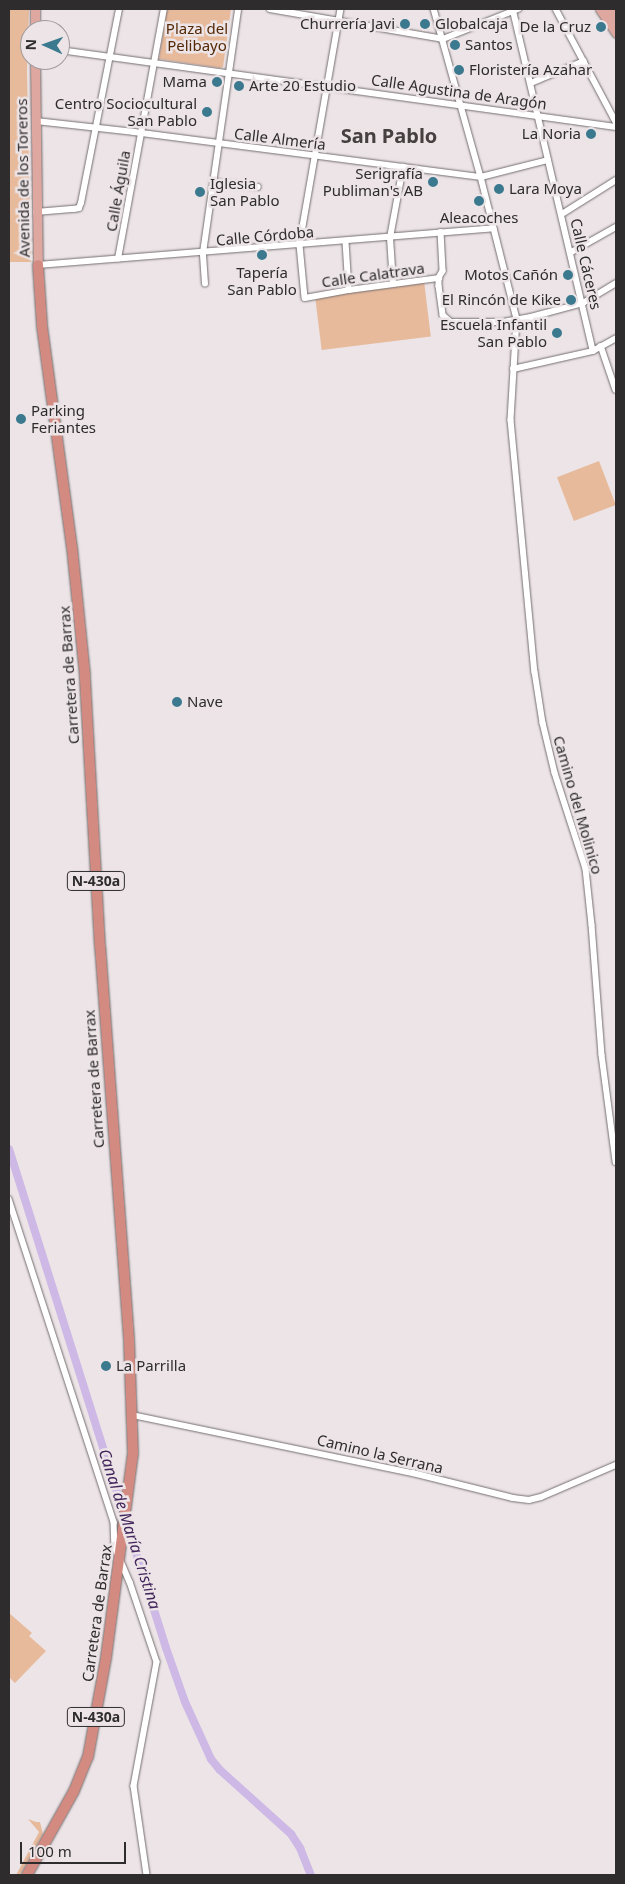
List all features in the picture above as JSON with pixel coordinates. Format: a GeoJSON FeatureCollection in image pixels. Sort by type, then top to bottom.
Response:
{"type":"FeatureCollection","features":[{"type":"Feature","properties":{"kind":"highway","name":"Carretera de Barrax"},"geometry":{"type":"LineString","coordinates":[[27,1875],[74,1790],[88,1757],[106,1658],[133,1470],[132,1415],[100,938],[85,675],[72,548],[42,325],[38,265]]}},
{"type":"Feature","properties":{"kind":"main road"},"geometry":{"type":"LineString","coordinates":[[600,9],[616,33]]}},
{"type":"Feature","properties":{"kind":"main road"},"geometry":{"type":"LineString","coordinates":[[608,9],[616,21]]}},
{"type":"Feature","properties":{"kind":"main road","name":"Avenida de los Toreros"},"geometry":{"type":"LineString","coordinates":[[35,70],[38,265]]}},
{"type":"Feature","properties":{"kind":"street"},"geometry":{"type":"LineString","coordinates":[[36,212],[79,208],[97,127],[119,9]]}},
{"type":"Feature","properties":{"kind":"street","name":"Calle Águila"},"geometry":{"type":"LineString","coordinates":[[118,259],[164,9]]}},
{"type":"Feature","properties":{"kind":"street"},"geometry":{"type":"LineString","coordinates":[[205,284],[203,253],[238,9]]}},
{"type":"Feature","properties":{"kind":"street"},"geometry":{"type":"LineString","coordinates":[[270,9],[443,39],[514,9]]}},
{"type":"Feature","properties":{"kind":"street","name":"Calle Calatrava"},"geometry":{"type":"LineString","coordinates":[[341,9],[300,245],[305,298],[438,278]]}},
{"type":"Feature","properties":{"kind":"street","name":"Camino del Molinico"},"geometry":{"type":"LineString","coordinates":[[434,9],[481,177],[517,320],[511,420],[535,672],[543,723],[555,773],[586,869],[602,1054],[616,1162]]}},
{"type":"Feature","properties":{"kind":"street","name":"Calle Cáceres"},"geometry":{"type":"LineString","coordinates":[[514,9],[593,351]]}},
{"type":"Feature","properties":{"kind":"street"},"geometry":{"type":"LineString","coordinates":[[556,9],[616,122]]}},
{"type":"Feature","properties":{"kind":"street","name":"Calle Agustina de Aragón"},"geometry":{"type":"LineString","coordinates":[[70,51],[616,127]]}},
{"type":"Feature","properties":{"kind":"street"},"geometry":{"type":"LineString","coordinates":[[531,83],[584,61]]}},
{"type":"Feature","properties":{"kind":"street","name":"Calle Almería"},"geometry":{"type":"LineString","coordinates":[[36,122],[97,127],[481,177],[548,160]]}},
{"type":"Feature","properties":{"kind":"street"},"geometry":{"type":"LineString","coordinates":[[394,284],[390,238],[403,167]]}},
{"type":"Feature","properties":{"kind":"street"},"geometry":{"type":"LineString","coordinates":[[562,214],[616,180]]}},
{"type":"Feature","properties":{"kind":"street"},"geometry":{"type":"LineString","coordinates":[[214,182],[258,187]]}},
{"type":"Feature","properties":{"kind":"street"},"geometry":{"type":"LineString","coordinates":[[570,253],[616,227]]}},
{"type":"Feature","properties":{"kind":"street","name":"Calle Córdoba"},"geometry":{"type":"LineString","coordinates":[[38,265],[346,242],[494,228]]}},
{"type":"Feature","properties":{"kind":"street"},"geometry":{"type":"LineString","coordinates":[[441,232],[443,271],[438,278],[443,315],[450,322],[484,323],[517,320],[582,303],[616,284]]}},
{"type":"Feature","properties":{"kind":"street"},"geometry":{"type":"LineString","coordinates":[[346,242],[349,290]]}},
{"type":"Feature","properties":{"kind":"street"},"geometry":{"type":"LineString","coordinates":[[513,369],[593,351],[616,338]]}},
{"type":"Feature","properties":{"kind":"street"},"geometry":{"type":"LineString","coordinates":[[601,346],[616,390]]}},
{"type":"Feature","properties":{"kind":"street"},"geometry":{"type":"LineString","coordinates":[[9,1198],[114,1522],[115,1547],[130,1582],[157,1662],[134,1786],[148,1875]]}},
{"type":"Feature","properties":{"kind":"street","name":"Camino la Serrana"},"geometry":{"type":"LineString","coordinates":[[132,1415],[413,1473],[513,1498],[529,1500],[588,1479],[616,1465]]}},
{"type":"Feature","properties":{"kind":"green space"},"geometry":{"type":"Polygon","coordinates":[[[9,9],[29,9],[29,20],[20,20],[20,70],[27,70],[31,262],[9,262],[9,9]]]}},
{"type":"Feature","properties":{"kind":"green space","name":"Plaza del Pelibayo"},"geometry":{"type":"Polygon","coordinates":[[[167,9],[231,9],[223,67],[159,59],[167,9]]]}},
{"type":"Feature","properties":{"kind":"green space"},"geometry":{"type":"Polygon","coordinates":[[[424,281],[431,337],[322,350],[315,294],[424,281]]]}},
{"type":"Feature","properties":{"kind":"green space"},"geometry":{"type":"Polygon","coordinates":[[[599,461],[616,505],[574,521],[557,477],[599,461]]]}},
{"type":"Feature","properties":{"kind":"green space"},"geometry":{"type":"Polygon","coordinates":[[[9,1613],[32,1633],[29,1636],[46,1651],[15,1683],[9,1677],[9,1613]]]}},
{"type":"Feature","properties":{"kind":"green space"},"geometry":{"type":"Polygon","coordinates":[[[28,1819],[40,1822],[43,1834],[20,1875],[16,1875],[39,1832],[28,1819]]]}},
{"type":"Feature","properties":{"kind":"waterway","name":"Canal de María Cristina"},"geometry":{"type":"LineString","coordinates":[[9,1149],[166,1648],[185,1702],[211,1759],[220,1770],[291,1834],[300,1848],[311,1875]]}},
{"type":"Feature","properties":{"kind":"place","name":"Churrería Javi"},"geometry":{"type":"Point","coordinates":[405,24]}},
{"type":"Feature","properties":{"kind":"place","name":"Globalcaja"},"geometry":{"type":"Point","coordinates":[425,24]}},
{"type":"Feature","properties":{"kind":"place","name":"De la Cruz"},"geometry":{"type":"Point","coordinates":[601,27]}},
{"type":"Feature","properties":{"kind":"place","name":"Santos"},"geometry":{"type":"Point","coordinates":[455,45]}},
{"type":"Feature","properties":{"kind":"place","name":"Floristería Azahar"},"geometry":{"type":"Point","coordinates":[459,70]}},
{"type":"Feature","properties":{"kind":"place","name":"Mama"},"geometry":{"type":"Point","coordinates":[217,82]}},
{"type":"Feature","properties":{"kind":"place","name":"Arte 20 Estudio"},"geometry":{"type":"Point","coordinates":[239,86]}},
{"type":"Feature","properties":{"kind":"place","name":"Centro Sociocultural San Pablo"},"geometry":{"type":"Point","coordinates":[207,112]}},
{"type":"Feature","properties":{"kind":"place","name":"La Noria"},"geometry":{"type":"Point","coordinates":[591,134]}},
{"type":"Feature","properties":{"kind":"place","name":"Serigrafía Publiman's AB"},"geometry":{"type":"Point","coordinates":[433,182]}},
{"type":"Feature","properties":{"kind":"place","name":"Lara Moya"},"geometry":{"type":"Point","coordinates":[499,189]}},
{"type":"Feature","properties":{"kind":"place","name":"Iglesia San Pablo"},"geometry":{"type":"Point","coordinates":[200,192]}},
{"type":"Feature","properties":{"kind":"place","name":"Aleacoches"},"geometry":{"type":"Point","coordinates":[479,201]}},
{"type":"Feature","properties":{"kind":"place","name":"Tapería San Pablo"},"geometry":{"type":"Point","coordinates":[262,255]}},
{"type":"Feature","properties":{"kind":"place","name":"Motos Cañón"},"geometry":{"type":"Point","coordinates":[568,275]}},
{"type":"Feature","properties":{"kind":"place","name":"El Rincón de Kike"},"geometry":{"type":"Point","coordinates":[571,300]}},
{"type":"Feature","properties":{"kind":"place","name":"Escuela Infantil San Pablo"},"geometry":{"type":"Point","coordinates":[557,333]}},
{"type":"Feature","properties":{"kind":"place","name":"Parking Feriantes"},"geometry":{"type":"Point","coordinates":[21,419]}},
{"type":"Feature","properties":{"kind":"place","name":"Nave"},"geometry":{"type":"Point","coordinates":[177,702]}},
{"type":"Feature","properties":{"kind":"place","name":"La Parrilla"},"geometry":{"type":"Point","coordinates":[106,1366]}},
{"type":"Feature","properties":{"kind":"district","name":"San Pablo"},"geometry":{"type":"Point","coordinates":[389,135]}}]}
